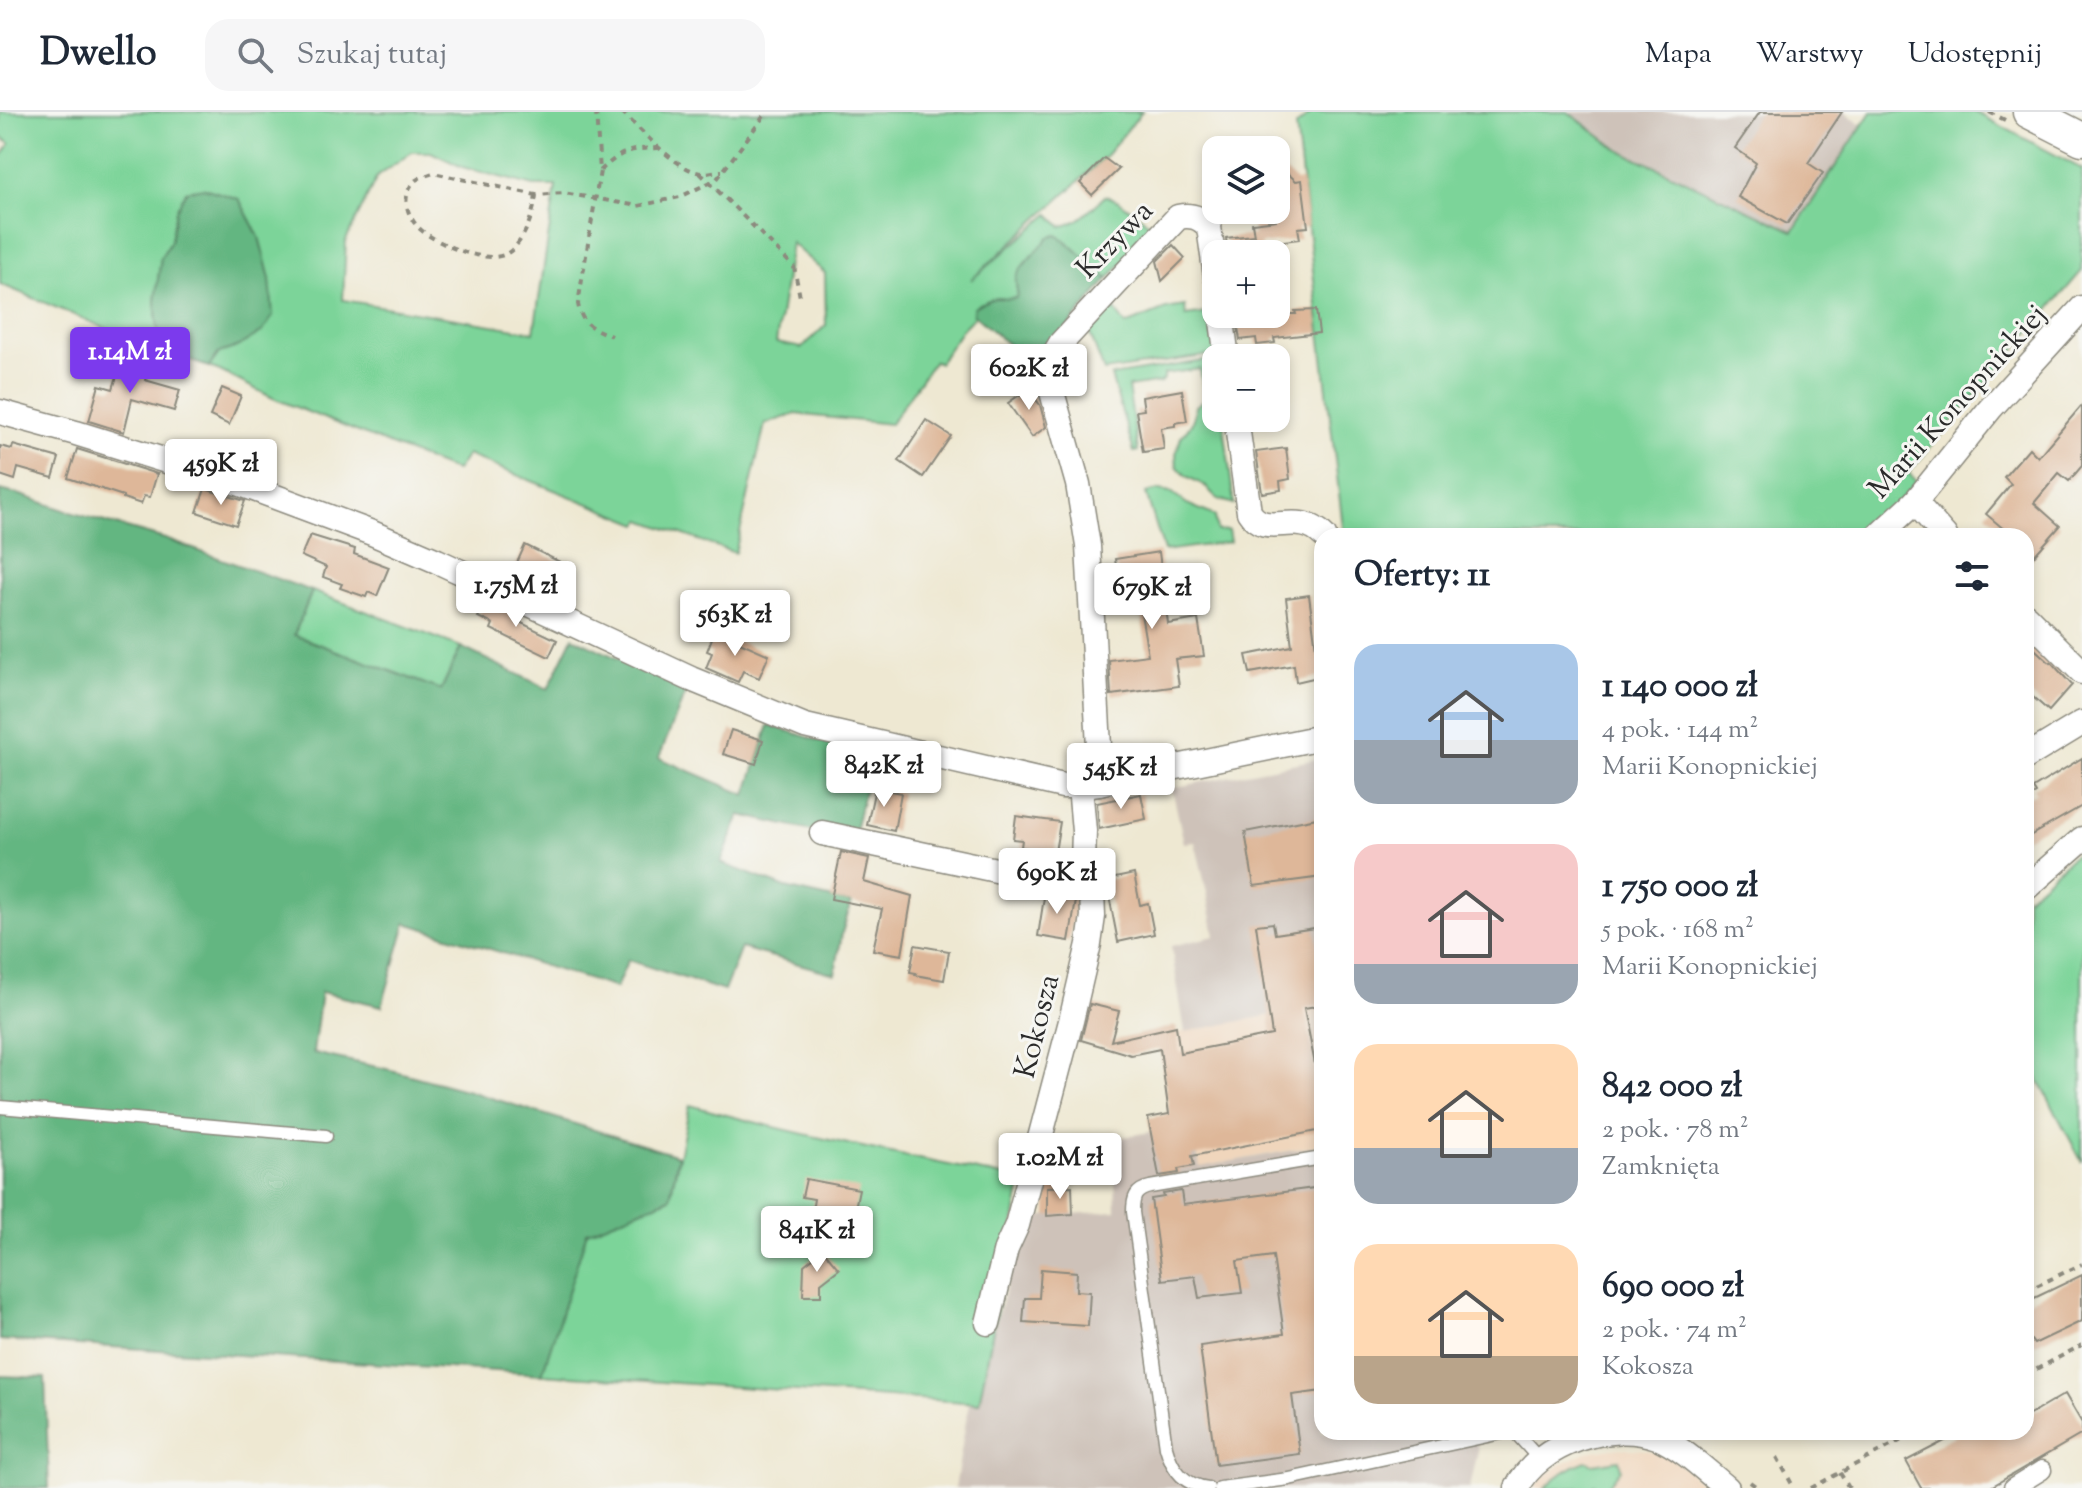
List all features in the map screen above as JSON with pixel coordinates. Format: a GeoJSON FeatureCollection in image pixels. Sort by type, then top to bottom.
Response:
{"type":"FeatureCollection","features":[{"type":"Feature","properties":{"kind":"main road"},"geometry":{"type":"LineString","coordinates":[[2029,112],[2082,139]]}},
{"type":"Feature","properties":{"kind":"street","name":"Krzywa"},"geometry":{"type":"LineString","coordinates":[[1048,373],[1061,343],[1178,217],[1187,215],[1204,221],[1209,227],[1211,240]]}},
{"type":"Feature","properties":{"kind":"street","name":"Marii Konopnickiej"},"geometry":{"type":"LineString","coordinates":[[1887,528],[1915,502],[1990,409],[2082,308]]}},
{"type":"Feature","properties":{"kind":"street","name":"Kokosza"},"geometry":{"type":"LineString","coordinates":[[988,1323],[1006,1249],[1017,1225],[1031,1173],[1089,944],[1093,916],[1092,891],[1083,863],[1089,784],[1100,765],[1088,546],[1078,484],[1048,373]]}},
{"type":"Feature","properties":{"kind":"street"},"geometry":{"type":"LineString","coordinates":[[0,412],[241,484],[372,533],[691,679],[805,726],[1063,786],[1089,784],[1314,739]]}},
{"type":"Feature","properties":{"kind":"street"},"geometry":{"type":"LineString","coordinates":[[1238,432],[1249,512],[1253,518],[1269,525],[1294,523],[1314,529]]}},
{"type":"Feature","properties":{"kind":"street"},"geometry":{"type":"LineString","coordinates":[[1915,502],[1938,528]]}},
{"type":"Feature","properties":{"kind":"street"},"geometry":{"type":"LineString","coordinates":[[2034,624],[2082,672]]}},
{"type":"Feature","properties":{"kind":"street"},"geometry":{"type":"LineString","coordinates":[[2034,752],[2082,723]]}},
{"type":"Feature","properties":{"kind":"street"},"geometry":{"type":"LineString","coordinates":[[822,833],[996,870],[1077,880],[1087,877]]}},
{"type":"Feature","properties":{"kind":"street"},"geometry":{"type":"LineString","coordinates":[[2034,881],[2082,839]]}},
{"type":"Feature","properties":{"kind":"street"},"geometry":{"type":"LineString","coordinates":[[1517,1488],[1529,1469],[1555,1449],[1575,1440]]}},
{"type":"Feature","properties":{"kind":"street"},"geometry":{"type":"LineString","coordinates":[[1665,1440],[1727,1488]]}},
{"type":"Feature","properties":{"kind":"street"},"geometry":{"type":"LineString","coordinates":[[2013,1488],[2042,1470]]}},
{"type":"Feature","properties":{"kind":"lane"},"geometry":{"type":"LineString","coordinates":[[0,1107],[326,1136]]}},
{"type":"Feature","properties":{"kind":"lane"},"geometry":{"type":"LineString","coordinates":[[1208,1488],[1192,1485],[1178,1474],[1172,1467],[1166,1447],[1133,1212],[1135,1196],[1138,1191],[1150,1187],[1314,1159]]}},
{"type":"Feature","properties":{"kind":"lane"},"geometry":{"type":"LineString","coordinates":[[1220,1488],[1289,1479],[1469,1440]]}},
{"type":"Feature","properties":{"kind":"lane"},"geometry":{"type":"LineString","coordinates":[[1522,1440],[1540,1460]]}},
{"type":"Feature","properties":{"kind":"path"},"geometry":{"type":"LineString","coordinates":[[596,112],[600,171],[578,304],[581,317],[590,327],[611,336]]}},
{"type":"Feature","properties":{"kind":"path"},"geometry":{"type":"LineString","coordinates":[[622,112],[680,164],[711,182],[794,267],[800,297]]}},
{"type":"Feature","properties":{"kind":"path"},"geometry":{"type":"LineString","coordinates":[[536,195],[528,224],[508,254],[478,257],[446,245],[420,229],[407,211],[406,193],[417,179],[433,173],[536,195],[564,193],[638,206],[680,197],[717,179],[767,112]]}},
{"type":"Feature","properties":{"kind":"path"},"geometry":{"type":"LineString","coordinates":[[600,171],[616,156],[633,149],[659,147]]}},
{"type":"Feature","properties":{"kind":"path"},"geometry":{"type":"LineString","coordinates":[[700,173],[723,170]]}},
{"type":"Feature","properties":{"kind":"path"},"geometry":{"type":"LineString","coordinates":[[2034,1287],[2082,1264]]}},
{"type":"Feature","properties":{"kind":"path"},"geometry":{"type":"LineString","coordinates":[[2034,1371],[2082,1345]]}},
{"type":"Feature","properties":{"kind":"path"},"geometry":{"type":"LineString","coordinates":[[1811,1488],[1902,1440]]}},
{"type":"Feature","properties":{"kind":"path"},"geometry":{"type":"LineString","coordinates":[[1777,1457],[1794,1488]]}},
{"type":"Feature","properties":{"kind":"path"},"geometry":{"type":"LineString","coordinates":[[1840,1473],[1849,1488]]}},
{"type":"Feature","properties":{"kind":"shaded area"},"geometry":{"type":"Polygon","coordinates":[[[1568,112],[1844,112],[1862,125],[1793,231],[1619,150],[1568,112]]]}},
{"type":"Feature","properties":{"kind":"shaded area"},"geometry":{"type":"Polygon","coordinates":[[[1314,760],[1314,1007],[1185,1032],[1171,946],[1215,936],[1195,842],[1184,843],[1172,788],[1314,760]]]}},
{"type":"Feature","properties":{"kind":"shaded area"},"geometry":{"type":"Polygon","coordinates":[[[1314,1007],[1314,1146],[1200,1167],[1177,1033],[1314,1007]]]}},
{"type":"Feature","properties":{"kind":"shaded area"},"geometry":{"type":"Polygon","coordinates":[[[1191,1124],[1200,1167],[1314,1146],[1314,1440],[1476,1440],[1478,1450],[1470,1488],[955,1488],[969,1403],[979,1403],[993,1332],[1027,1217],[1116,1211],[1114,1139],[1191,1124]]]}},
{"type":"Feature","properties":{"kind":"shaded area"},"geometry":{"type":"Polygon","coordinates":[[[1613,1448],[1646,1450],[1670,1457],[1709,1488],[1535,1488],[1541,1479],[1563,1463],[1587,1452],[1613,1448]]]}},
{"type":"Feature","properties":{"kind":"green space"},"geometry":{"type":"Polygon","coordinates":[[[0,112],[1142,112],[1104,158],[971,280],[1049,214],[1061,226],[1067,225],[1085,215],[1105,196],[1119,201],[1154,227],[1108,279],[1064,239],[1050,237],[1018,274],[1016,298],[989,301],[979,307],[939,363],[934,361],[890,424],[795,414],[765,424],[735,553],[642,520],[639,524],[467,455],[456,471],[273,398],[209,367],[219,353],[237,347],[270,279],[259,237],[239,199],[176,210],[171,241],[161,257],[155,301],[160,351],[0,284],[0,159],[10,144],[0,136],[0,112]],[[412,152],[377,177],[346,240],[343,300],[534,332],[556,186],[534,186],[462,167],[431,152],[412,152]],[[791,243],[776,343],[802,348],[826,325],[825,273],[791,243]]]}},
{"type":"Feature","properties":{"kind":"green space"},"geometry":{"type":"Polygon","coordinates":[[[1313,112],[1568,112],[1619,150],[1793,231],[1871,112],[1975,112],[2082,169],[2082,271],[1908,473],[1917,481],[1888,514],[1871,528],[1343,528],[1296,126],[1313,112]]]}},
{"type":"Feature","properties":{"kind":"green space"},"geometry":{"type":"Polygon","coordinates":[[[204,188],[239,199],[259,237],[270,279],[273,316],[263,331],[237,347],[219,353],[209,367],[160,351],[155,301],[161,257],[171,241],[176,210],[186,191],[204,188]]]}},
{"type":"Feature","properties":{"kind":"green space"},"geometry":{"type":"Polygon","coordinates":[[[1056,235],[1108,279],[1046,353],[1030,361],[973,314],[974,307],[992,299],[1016,298],[1016,279],[1021,269],[1050,237],[1056,235]]]}},
{"type":"Feature","properties":{"kind":"green space"},"geometry":{"type":"Polygon","coordinates":[[[1109,302],[1126,325],[1166,309],[1185,306],[1186,316],[1202,314],[1202,328],[1216,328],[1219,344],[1202,344],[1202,357],[1104,371],[1087,326],[1109,302]]]}},
{"type":"Feature","properties":{"kind":"green space"},"geometry":{"type":"Polygon","coordinates":[[[1202,361],[1202,381],[1200,369],[1164,374],[1161,382],[1128,387],[1138,451],[1134,452],[1111,376],[1202,361]]]}},
{"type":"Feature","properties":{"kind":"green space"},"geometry":{"type":"Polygon","coordinates":[[[1202,401],[1202,432],[1225,432],[1234,504],[1218,499],[1177,466],[1176,454],[1181,437],[1192,423],[1196,406],[1202,401]]]}},
{"type":"Feature","properties":{"kind":"green space"},"geometry":{"type":"Polygon","coordinates":[[[0,490],[165,539],[312,591],[294,635],[441,690],[461,647],[548,689],[573,637],[686,691],[659,758],[746,795],[769,725],[872,757],[853,840],[740,815],[721,863],[786,888],[851,903],[835,974],[741,948],[724,991],[628,960],[616,988],[406,923],[382,1006],[321,992],[313,1053],[469,1091],[678,1156],[670,1198],[587,1232],[542,1374],[0,1340],[0,490]]]}},
{"type":"Feature","properties":{"kind":"green space"},"geometry":{"type":"Polygon","coordinates":[[[1159,490],[1171,492],[1187,504],[1215,516],[1217,531],[1228,530],[1230,542],[1164,551],[1146,493],[1159,490]]]}},
{"type":"Feature","properties":{"kind":"green space"},"geometry":{"type":"Polygon","coordinates":[[[312,591],[461,647],[441,690],[294,635],[312,591]]]}},
{"type":"Feature","properties":{"kind":"green space"},"geometry":{"type":"Polygon","coordinates":[[[2082,848],[2082,1162],[2034,1071],[2034,891],[2082,848]]]}},
{"type":"Feature","properties":{"kind":"green space"},"geometry":{"type":"Polygon","coordinates":[[[690,1105],[814,1136],[1022,1180],[979,1403],[542,1374],[587,1231],[670,1198],[690,1105]]]}},
{"type":"Feature","properties":{"kind":"green space"},"geometry":{"type":"Polygon","coordinates":[[[0,1376],[45,1378],[49,1488],[0,1488],[0,1376]]]}},
{"type":"Feature","properties":{"kind":"green space"},"geometry":{"type":"Polygon","coordinates":[[[1619,1460],[1621,1469],[1606,1488],[1594,1484],[1590,1488],[1545,1488],[1564,1472],[1586,1461],[1593,1464],[1619,1460]]]}},
{"type":"Feature","properties":{"kind":"building"},"geometry":{"type":"Polygon","coordinates":[[[1760,112],[1842,112],[1808,163],[1823,173],[1787,224],[1738,197],[1756,163],[1735,148],[1760,112]]]}},
{"type":"Feature","properties":{"kind":"building"},"geometry":{"type":"Polygon","coordinates":[[[1104,158],[1119,169],[1092,195],[1080,183],[1104,158]]]}},
{"type":"Feature","properties":{"kind":"building"},"geometry":{"type":"Polygon","coordinates":[[[1290,176],[1296,181],[1302,180],[1308,227],[1298,228],[1300,239],[1226,240],[1254,235],[1252,224],[1290,224],[1290,176]]]}},
{"type":"Feature","properties":{"kind":"building"},"geometry":{"type":"Polygon","coordinates":[[[1173,245],[1185,258],[1162,281],[1157,261],[1173,245]]]}},
{"type":"Feature","properties":{"kind":"building"},"geometry":{"type":"Polygon","coordinates":[[[1316,310],[1319,333],[1274,338],[1275,343],[1266,344],[1257,344],[1256,338],[1240,340],[1238,328],[1290,328],[1290,314],[1296,314],[1295,311],[1316,310]]]}},
{"type":"Feature","properties":{"kind":"building"},"geometry":{"type":"Polygon","coordinates":[[[124,354],[150,362],[145,380],[180,390],[174,411],[132,399],[124,432],[89,421],[99,385],[113,389],[124,354]]]}},
{"type":"Feature","properties":{"kind":"building"},"geometry":{"type":"Polygon","coordinates":[[[222,388],[241,396],[229,425],[210,416],[222,388]]]}},
{"type":"Feature","properties":{"kind":"building"},"geometry":{"type":"Polygon","coordinates":[[[1028,389],[1040,405],[1046,427],[1032,437],[1008,403],[1028,389]]]}},
{"type":"Feature","properties":{"kind":"building"},"geometry":{"type":"Polygon","coordinates":[[[1182,390],[1187,421],[1161,428],[1164,449],[1143,452],[1136,411],[1144,410],[1142,397],[1182,390]]]}},
{"type":"Feature","properties":{"kind":"building"},"geometry":{"type":"Polygon","coordinates":[[[2082,405],[2082,466],[2069,481],[2059,473],[2034,503],[2060,526],[2034,556],[2034,528],[2003,528],[1986,514],[2011,484],[2004,477],[2029,448],[2038,457],[2082,405]]]}},
{"type":"Feature","properties":{"kind":"building"},"geometry":{"type":"Polygon","coordinates":[[[926,420],[951,436],[923,477],[899,461],[926,420]]]}},
{"type":"Feature","properties":{"kind":"building"},"geometry":{"type":"Polygon","coordinates":[[[13,445],[59,458],[53,478],[18,468],[15,480],[0,475],[0,446],[12,449],[13,445]]]}},
{"type":"Feature","properties":{"kind":"building"},"geometry":{"type":"Polygon","coordinates":[[[1286,448],[1290,479],[1280,481],[1281,490],[1262,493],[1256,452],[1286,448]]]}},
{"type":"Feature","properties":{"kind":"building"},"geometry":{"type":"Polygon","coordinates":[[[77,449],[157,474],[150,497],[144,496],[141,504],[68,478],[77,449]]]}},
{"type":"Feature","properties":{"kind":"building"},"geometry":{"type":"Polygon","coordinates":[[[205,489],[245,501],[236,525],[197,512],[205,489]]]}},
{"type":"Feature","properties":{"kind":"building"},"geometry":{"type":"Polygon","coordinates":[[[310,535],[355,549],[354,554],[389,567],[377,596],[368,592],[366,597],[340,588],[342,584],[323,577],[326,567],[301,556],[310,535]]]}},
{"type":"Feature","properties":{"kind":"building"},"geometry":{"type":"Polygon","coordinates":[[[525,545],[560,562],[548,588],[533,581],[530,588],[510,578],[525,545]]]}},
{"type":"Feature","properties":{"kind":"building"},"geometry":{"type":"Polygon","coordinates":[[[1159,552],[1168,624],[1198,619],[1204,656],[1175,659],[1179,686],[1111,695],[1109,660],[1148,655],[1137,590],[1120,593],[1115,559],[1159,552]]]}},
{"type":"Feature","properties":{"kind":"building"},"geometry":{"type":"Polygon","coordinates":[[[1309,595],[1314,634],[1314,678],[1296,682],[1294,665],[1250,673],[1246,655],[1292,646],[1286,598],[1309,595]]]}},
{"type":"Feature","properties":{"kind":"building"},"geometry":{"type":"Polygon","coordinates":[[[486,600],[515,614],[513,619],[557,640],[549,657],[491,629],[493,624],[478,617],[486,600]]]}},
{"type":"Feature","properties":{"kind":"building"},"geometry":{"type":"Polygon","coordinates":[[[715,631],[769,655],[759,678],[743,671],[738,682],[706,668],[712,653],[707,651],[715,631]]]}},
{"type":"Feature","properties":{"kind":"building"},"geometry":{"type":"Polygon","coordinates":[[[2034,648],[2072,685],[2049,711],[2034,698],[2034,648]]]}},
{"type":"Feature","properties":{"kind":"building"},"geometry":{"type":"Polygon","coordinates":[[[731,730],[763,740],[756,764],[723,754],[731,730]]]}},
{"type":"Feature","properties":{"kind":"building"},"geometry":{"type":"Polygon","coordinates":[[[2082,758],[2082,806],[2034,833],[2034,787],[2082,758]]]}},
{"type":"Feature","properties":{"kind":"building"},"geometry":{"type":"Polygon","coordinates":[[[875,788],[901,793],[894,831],[867,825],[875,788]]]}},
{"type":"Feature","properties":{"kind":"building"},"geometry":{"type":"Polygon","coordinates":[[[1141,794],[1146,819],[1099,829],[1097,803],[1141,794]]]}},
{"type":"Feature","properties":{"kind":"building"},"geometry":{"type":"Polygon","coordinates":[[[1016,816],[1060,822],[1055,852],[1021,847],[1022,840],[1013,839],[1016,816]]]}},
{"type":"Feature","properties":{"kind":"building"},"geometry":{"type":"Polygon","coordinates":[[[1314,819],[1314,878],[1254,886],[1245,832],[1314,819]]]}},
{"type":"Feature","properties":{"kind":"building"},"geometry":{"type":"Polygon","coordinates":[[[841,852],[869,858],[864,882],[912,896],[902,955],[873,950],[882,909],[831,899],[841,852]]]}},
{"type":"Feature","properties":{"kind":"building"},"geometry":{"type":"Polygon","coordinates":[[[1134,874],[1140,905],[1148,903],[1154,934],[1118,942],[1106,880],[1134,874]]]}},
{"type":"Feature","properties":{"kind":"building"},"geometry":{"type":"Polygon","coordinates":[[[1045,891],[1077,895],[1069,941],[1038,936],[1045,891]]]}},
{"type":"Feature","properties":{"kind":"building"},"geometry":{"type":"Polygon","coordinates":[[[1273,923],[1275,934],[1314,928],[1314,1006],[1304,1008],[1314,1059],[1314,1132],[1192,1156],[1194,1166],[1178,1169],[1179,1173],[1159,1176],[1148,1118],[1169,1114],[1160,1049],[1131,1055],[1081,1040],[1090,1004],[1119,1011],[1111,1041],[1176,1026],[1180,1053],[1272,1035],[1256,925],[1273,923]]]}},
{"type":"Feature","properties":{"kind":"building"},"geometry":{"type":"Polygon","coordinates":[[[915,945],[949,951],[944,980],[910,972],[915,945]]]}},
{"type":"Feature","properties":{"kind":"building"},"geometry":{"type":"Polygon","coordinates":[[[806,1179],[859,1189],[852,1223],[812,1211],[814,1199],[802,1197],[806,1179]]]}},
{"type":"Feature","properties":{"kind":"building"},"geometry":{"type":"Polygon","coordinates":[[[1072,1186],[1073,1214],[1047,1216],[1047,1187],[1072,1186]]]}},
{"type":"Feature","properties":{"kind":"building"},"geometry":{"type":"Polygon","coordinates":[[[1314,1188],[1314,1392],[1292,1395],[1300,1454],[1216,1465],[1200,1346],[1284,1334],[1273,1256],[1237,1261],[1242,1293],[1199,1298],[1195,1276],[1162,1280],[1151,1199],[1181,1191],[1183,1205],[1314,1188]]]}},
{"type":"Feature","properties":{"kind":"building"},"geometry":{"type":"Polygon","coordinates":[[[823,1250],[839,1269],[821,1283],[821,1296],[803,1296],[804,1265],[823,1250]]]}},
{"type":"Feature","properties":{"kind":"building"},"geometry":{"type":"Polygon","coordinates":[[[1041,1269],[1077,1272],[1076,1291],[1090,1292],[1088,1326],[1023,1322],[1025,1298],[1039,1298],[1041,1269]]]}},
{"type":"Feature","properties":{"kind":"building"},"geometry":{"type":"Polygon","coordinates":[[[2082,1275],[2082,1321],[2034,1344],[2034,1298],[2082,1275]]]}},
{"type":"Feature","properties":{"kind":"building"},"geometry":{"type":"Polygon","coordinates":[[[2065,1394],[2082,1423],[2082,1434],[1989,1488],[1921,1488],[1906,1461],[1947,1440],[2034,1440],[2034,1412],[2065,1394]]]}}]}
